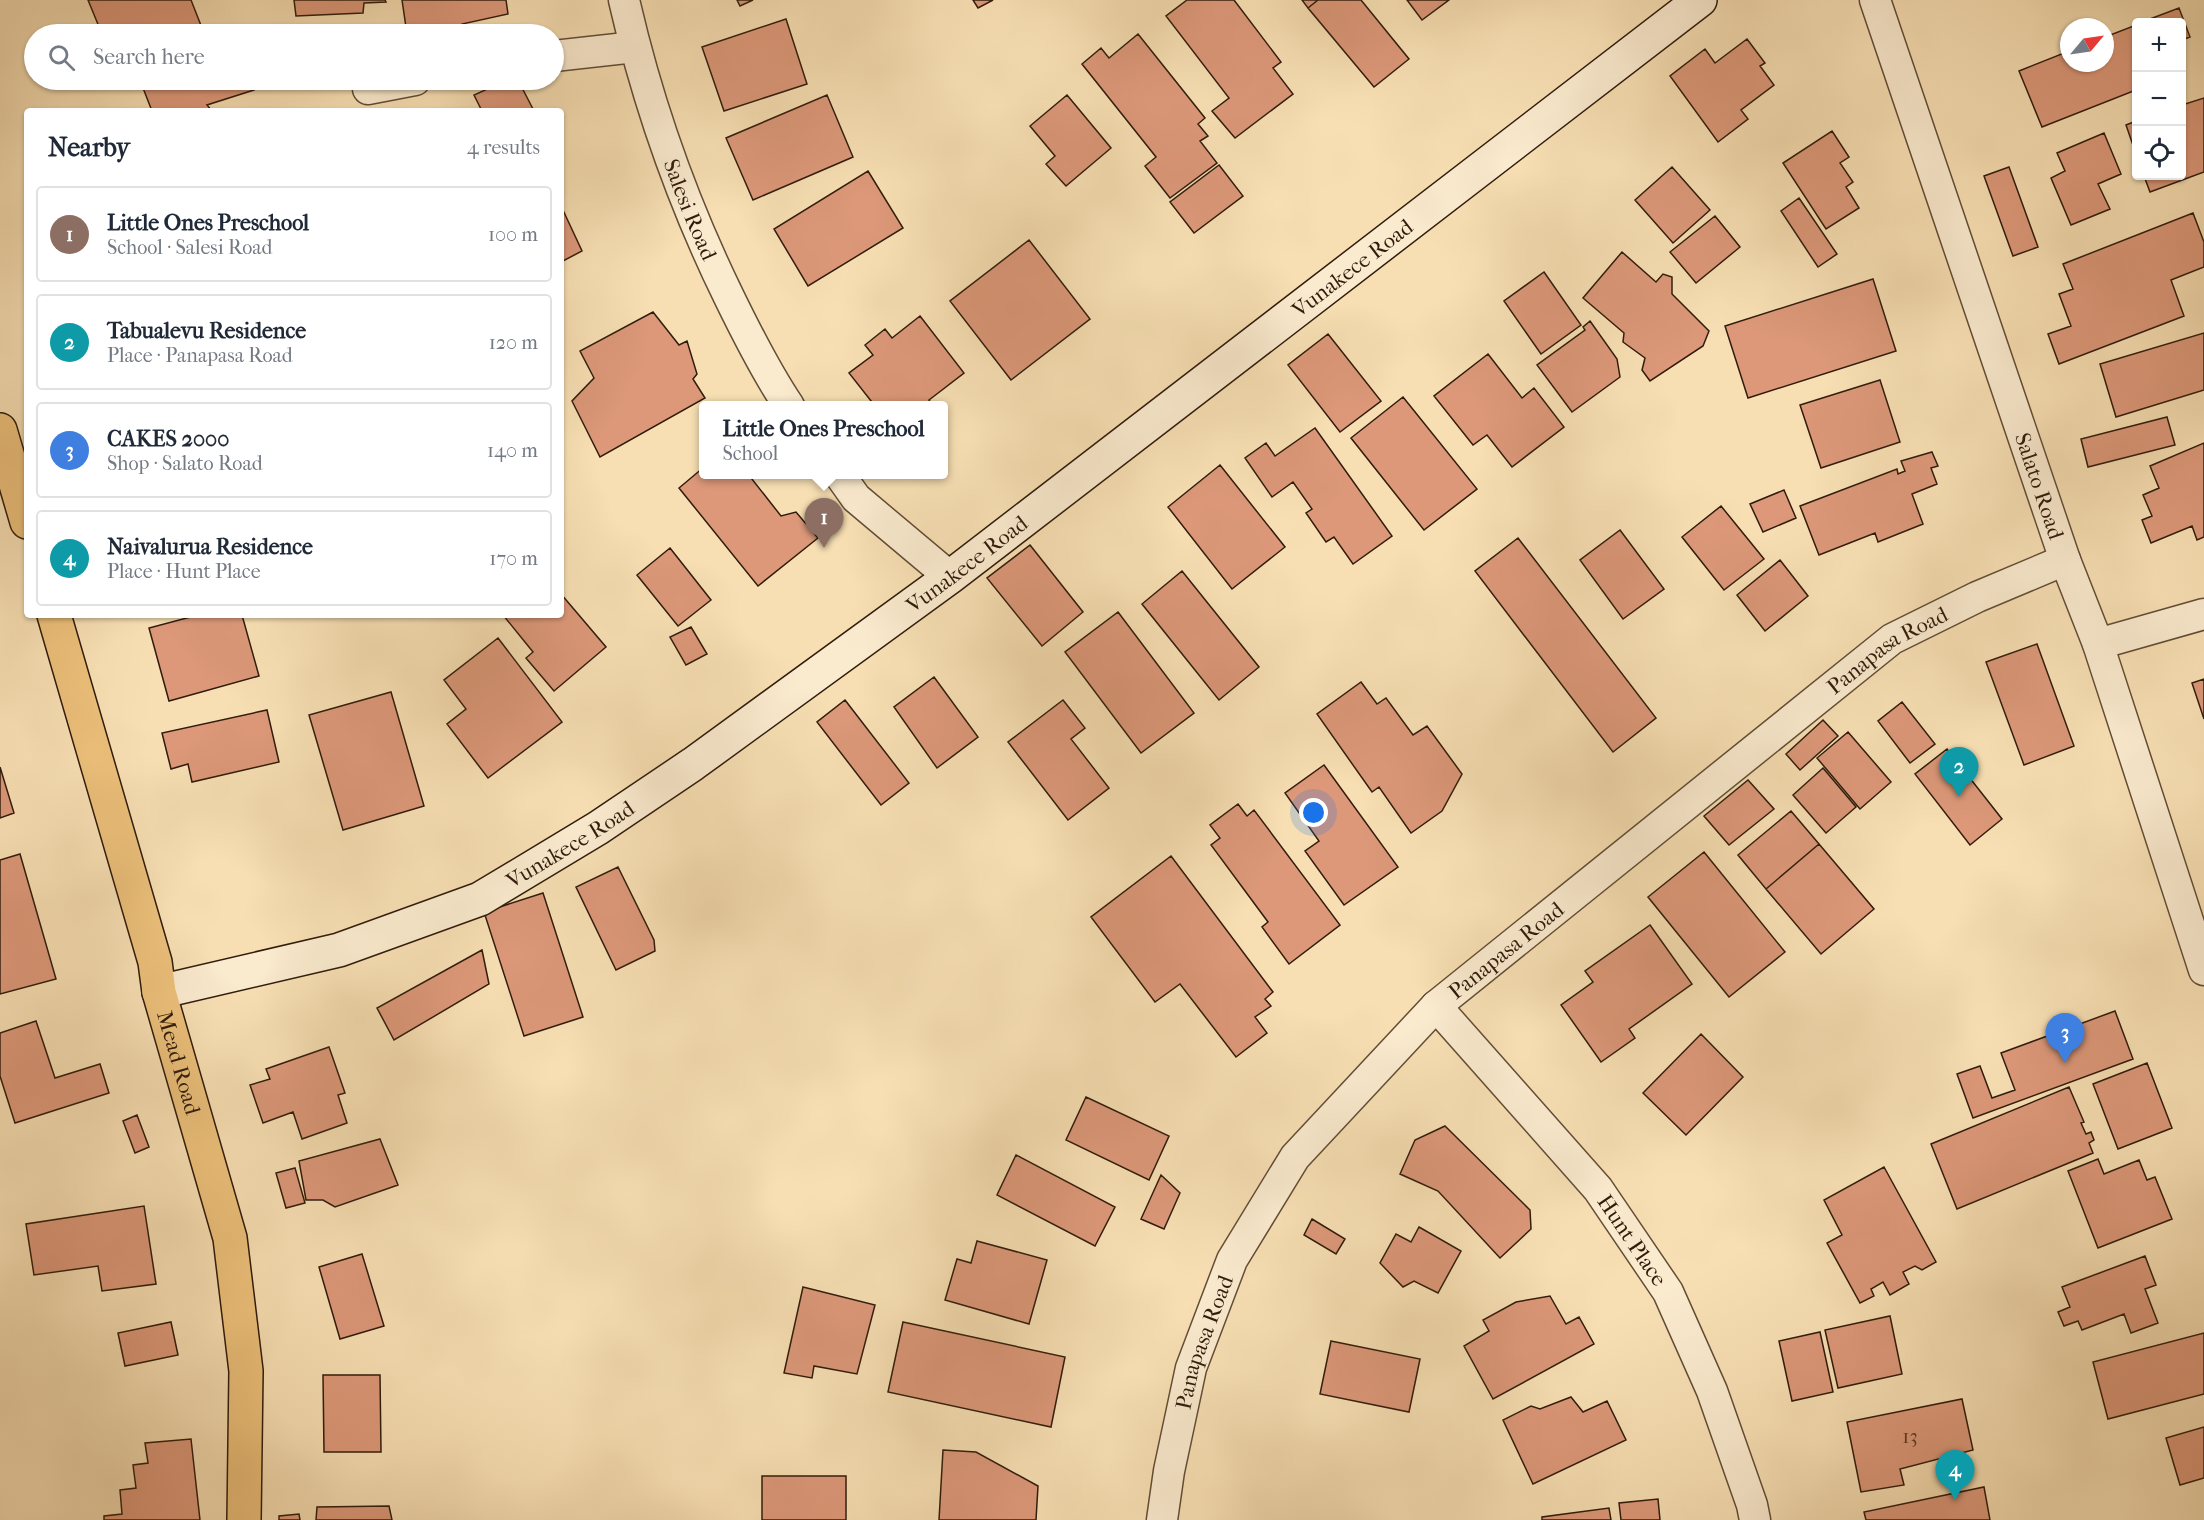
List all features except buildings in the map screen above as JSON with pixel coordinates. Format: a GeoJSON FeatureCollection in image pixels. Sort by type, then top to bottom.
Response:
{"type":"FeatureCollection","features":[{"type":"Feature","properties":{"kind":"main road","name":"Vunakece Road"},"geometry":{"type":"LineString","coordinates":[[159,992],[339,950],[480,899],[598,828],[693,765],[950,577],[1700,0]]}},
{"type":"Feature","properties":{"kind":"main road"},"geometry":{"type":"LineString","coordinates":[[0,430],[24,512]]}},
{"type":"Feature","properties":{"kind":"main road","name":"Mead Road"},"geometry":{"type":"LineString","coordinates":[[55,618],[155,962],[159,992],[230,1238],[246,1371],[244,1520]]}},
{"type":"Feature","properties":{"kind":"street","name":"Salesi Road"},"geometry":{"type":"LineString","coordinates":[[624,0],[635,47],[671,164],[703,243],[742,323],[786,401]]}},
{"type":"Feature","properties":{"kind":"street","name":"Salato Road"},"geometry":{"type":"LineString","coordinates":[[1875,0],[2065,560],[2098,644],[2204,970]]}},
{"type":"Feature","properties":{"kind":"street"},"geometry":{"type":"LineString","coordinates":[[564,55],[635,47]]}},
{"type":"Feature","properties":{"kind":"street"},"geometry":{"type":"LineString","coordinates":[[843,479],[856,498],[950,577]]}},
{"type":"Feature","properties":{"kind":"street","name":"Panapasa Road"},"geometry":{"type":"LineString","coordinates":[[1162,1520],[1169,1471],[1191,1368],[1232,1260],[1294,1157],[1436,1006],[1892,639],[1977,597],[2065,560]]}},
{"type":"Feature","properties":{"kind":"street"},"geometry":{"type":"LineString","coordinates":[[2098,644],[2204,614]]}},
{"type":"Feature","properties":{"kind":"street","name":"Hunt Place"},"geometry":{"type":"LineString","coordinates":[[1436,1006],[1598,1189],[1668,1292],[1712,1391],[1752,1505],[1755,1520]]}},
{"type":"Feature","properties":{"kind":"place","name":"Little Ones Preschool"},"geometry":{"type":"Point","coordinates":[824,548]}},
{"type":"Feature","properties":{"kind":"place","name":"Tabualevu Residence"},"geometry":{"type":"Point","coordinates":[1959,797]}},
{"type":"Feature","properties":{"kind":"place","name":"CAKES 2000"},"geometry":{"type":"Point","coordinates":[2065,1063]}},
{"type":"Feature","properties":{"kind":"place","name":"Naivalurua Residence"},"geometry":{"type":"Point","coordinates":[1955,1500]}}]}
